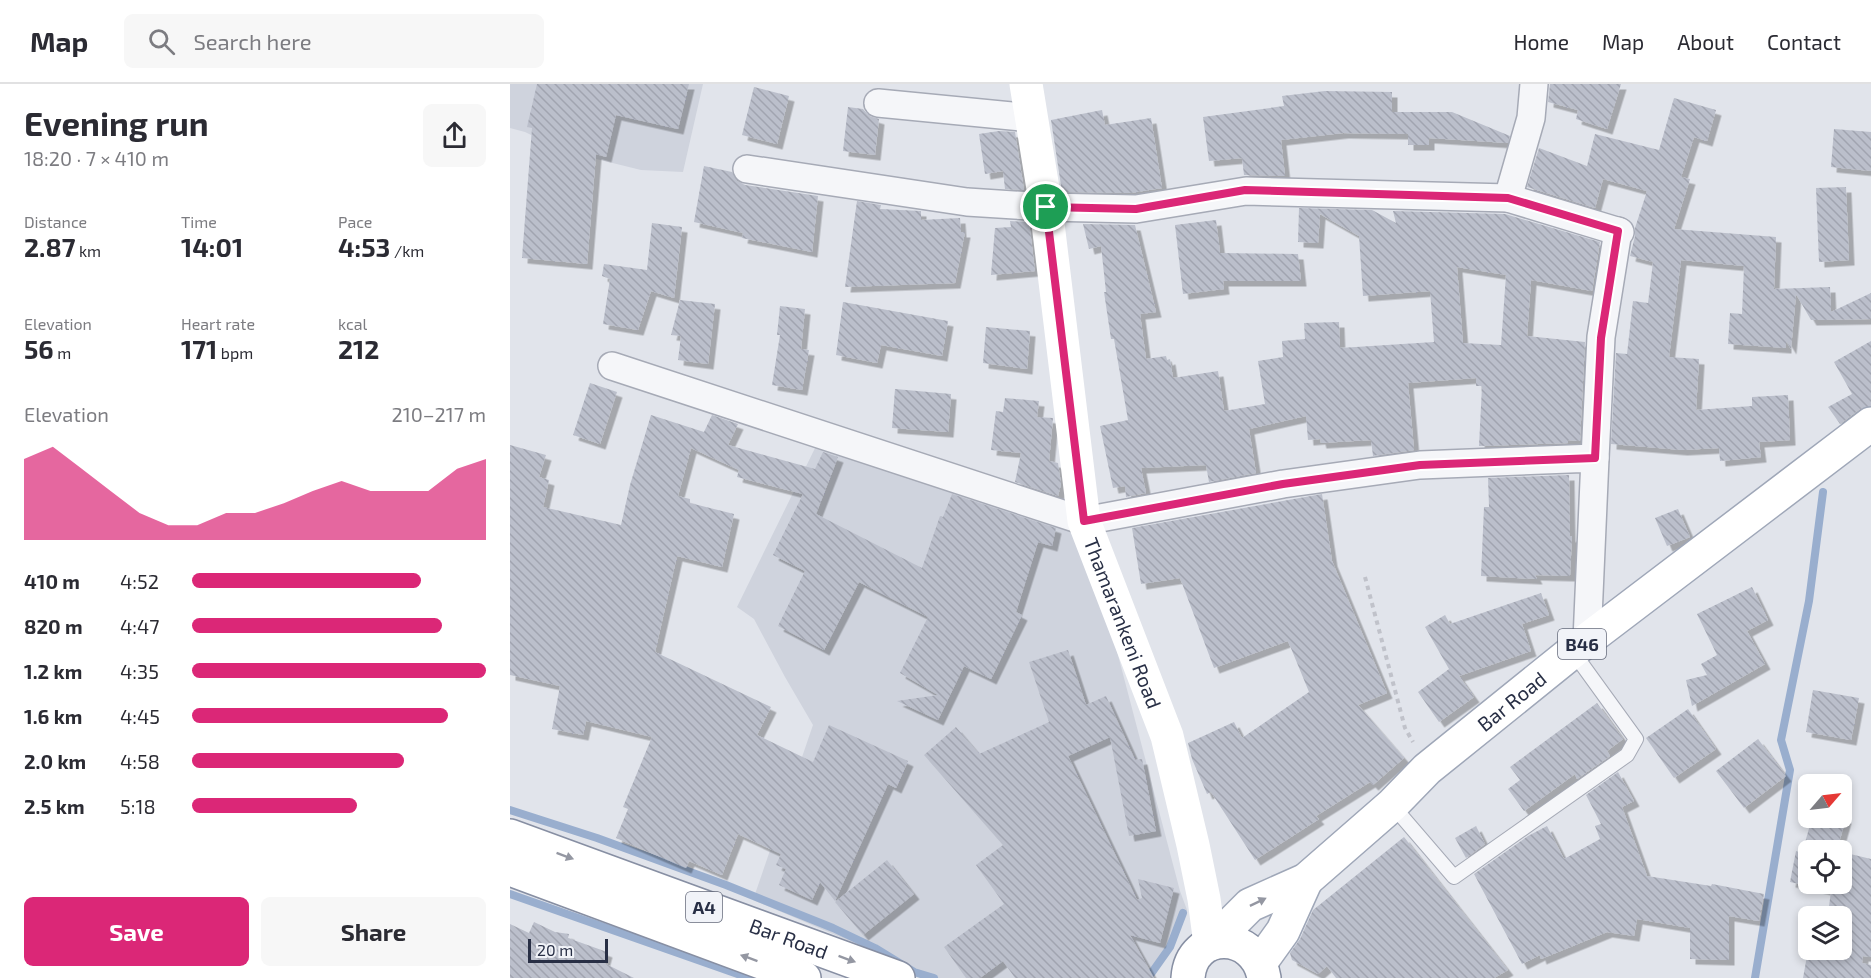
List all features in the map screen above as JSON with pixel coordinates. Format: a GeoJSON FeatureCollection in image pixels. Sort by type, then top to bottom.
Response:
{"type":"FeatureCollection","features":[{"type":"Feature","properties":{"kind":"main road","name":"Thamarankeni Road"},"geometry":{"type":"LineString","coordinates":[[1026,84],[1046,207],[1084,521],[1167,736],[1199,877],[1218,943]]}},
{"type":"Feature","properties":{"kind":"main road","name":"Bar Road"},"geometry":{"type":"LineString","coordinates":[[1183,975],[1192,959],[1200,951],[1218,943],[1234,921],[1250,905],[1306,880],[1392,805],[1427,769],[1580,646],[1871,424]]}},
{"type":"Feature","properties":{"kind":"main road","name":"Bar Road"},"geometry":{"type":"LineString","coordinates":[[510,836],[898,978]]}},
{"type":"Feature","properties":{"kind":"main road","name":"Bar Road"},"geometry":{"type":"LineString","coordinates":[[510,870],[804,978]]}},
{"type":"Feature","properties":{"kind":"main road","name":"Bar Road"},"geometry":{"type":"LineString","coordinates":[[1262,970],[1306,880]]}},
{"type":"Feature","properties":{"kind":"main road"},"geometry":{"type":"LineString","coordinates":[[1218,943],[1237,943],[1246,948],[1254,954],[1262,970]]}},
{"type":"Feature","properties":{"kind":"street"},"geometry":{"type":"LineString","coordinates":[[1508,198],[1531,118],[1534,84]]}},
{"type":"Feature","properties":{"kind":"street"},"geometry":{"type":"LineString","coordinates":[[878,103],[1032,118]]}},
{"type":"Feature","properties":{"kind":"street"},"geometry":{"type":"LineString","coordinates":[[747,170],[967,202],[1046,207],[1136,209],[1245,190],[1508,198],[1619,231],[1601,338],[1595,458],[1580,646]]}},
{"type":"Feature","properties":{"kind":"street"},"geometry":{"type":"LineString","coordinates":[[612,366],[1084,521],[1283,484],[1420,465],[1595,458]]}},
{"type":"Feature","properties":{"kind":"lane"},"geometry":{"type":"LineString","coordinates":[[1392,805],[1454,877],[1627,756],[1636,739],[1580,646]]}},
{"type":"Feature","properties":{"kind":"path"},"geometry":{"type":"LineString","coordinates":[[1365,578],[1406,728],[1427,769]]}},
{"type":"Feature","properties":{"kind":"shaded area"},"geometry":{"type":"Polygon","coordinates":[[[510,84],[703,84],[683,172],[641,170],[564,151],[525,132],[510,128],[510,84]]]}},
{"type":"Feature","properties":{"kind":"shaded area"},"geometry":{"type":"Polygon","coordinates":[[[819,440],[1083,522],[1180,891],[1187,910],[1173,948],[1151,978],[922,978],[912,975],[873,951],[753,900],[813,725],[754,619],[737,607],[819,440]]]}},
{"type":"Feature","properties":{"kind":"building"},"geometry":{"type":"Polygon","coordinates":[[[537,84],[689,84],[678,129],[616,115],[606,157],[596,154],[587,264],[522,258],[532,128],[527,127],[537,84]]]}},
{"type":"Feature","properties":{"kind":"building"},"geometry":{"type":"Polygon","coordinates":[[[1550,84],[1621,84],[1607,129],[1576,119],[1578,110],[1548,102],[1550,84]]]}},
{"type":"Feature","properties":{"kind":"building"},"geometry":{"type":"Polygon","coordinates":[[[754,87],[789,96],[777,144],[742,135],[754,87]]]}},
{"type":"Feature","properties":{"kind":"building"},"geometry":{"type":"Polygon","coordinates":[[[1325,91],[1392,92],[1392,112],[1452,112],[1510,136],[1508,143],[1429,138],[1429,145],[1408,145],[1408,134],[1343,133],[1281,140],[1285,176],[1244,175],[1242,158],[1209,161],[1203,117],[1284,106],[1282,96],[1325,91]]]}},
{"type":"Feature","properties":{"kind":"building"},"geometry":{"type":"Polygon","coordinates":[[[1674,98],[1716,110],[1707,141],[1694,137],[1681,177],[1690,179],[1674,229],[1776,237],[1774,289],[1830,287],[1831,312],[1871,293],[1871,319],[1811,320],[1796,294],[1791,349],[1786,341],[1786,348],[1728,344],[1730,313],[1742,314],[1744,266],[1681,260],[1669,357],[1699,359],[1696,410],[1752,406],[1752,397],[1788,395],[1790,440],[1759,442],[1761,457],[1720,461],[1719,448],[1682,450],[1611,444],[1616,353],[1627,354],[1633,301],[1648,303],[1653,262],[1630,256],[1635,228],[1647,191],[1603,179],[1595,208],[1527,187],[1539,148],[1587,166],[1595,134],[1659,150],[1674,98]]]}},
{"type":"Feature","properties":{"kind":"building"},"geometry":{"type":"Polygon","coordinates":[[[848,107],[863,109],[869,116],[879,119],[875,155],[843,151],[848,107]]]}},
{"type":"Feature","properties":{"kind":"building"},"geometry":{"type":"Polygon","coordinates":[[[1102,110],[1105,125],[1151,118],[1162,188],[1130,193],[1062,192],[1051,120],[1102,110]]]}},
{"type":"Feature","properties":{"kind":"building"},"geometry":{"type":"Polygon","coordinates":[[[1834,129],[1871,132],[1871,171],[1831,167],[1834,129]]]}},
{"type":"Feature","properties":{"kind":"building"},"geometry":{"type":"Polygon","coordinates":[[[999,131],[1015,132],[1024,190],[1005,189],[1003,171],[985,174],[979,134],[999,131]]]}},
{"type":"Feature","properties":{"kind":"building"},"geometry":{"type":"Polygon","coordinates":[[[704,166],[732,172],[737,181],[745,185],[818,196],[812,252],[742,238],[743,233],[694,222],[704,166]]]}},
{"type":"Feature","properties":{"kind":"building"},"geometry":{"type":"Polygon","coordinates":[[[1846,187],[1849,260],[1819,262],[1816,188],[1846,187]]]}},
{"type":"Feature","properties":{"kind":"building"},"geometry":{"type":"Polygon","coordinates":[[[857,201],[881,205],[880,209],[921,211],[921,220],[960,218],[961,232],[965,232],[955,283],[845,287],[857,201]]]}},
{"type":"Feature","properties":{"kind":"building"},"geometry":{"type":"Polygon","coordinates":[[[1299,208],[1372,210],[1396,223],[1393,211],[1505,214],[1600,242],[1592,291],[1531,280],[1527,336],[1585,342],[1580,441],[1479,446],[1482,386],[1476,386],[1476,378],[1408,383],[1414,450],[1373,456],[1371,440],[1321,443],[1320,439],[1308,440],[1306,416],[1249,429],[1256,473],[1209,482],[1206,465],[1141,468],[1146,493],[1126,497],[1125,486],[1113,488],[1100,426],[1128,420],[1114,339],[1111,339],[1104,292],[1106,292],[1101,246],[1089,249],[1083,224],[1135,225],[1156,312],[1140,314],[1146,359],[1166,356],[1167,360],[1170,359],[1173,378],[1218,371],[1224,411],[1265,404],[1258,361],[1283,357],[1282,341],[1305,339],[1304,323],[1339,322],[1340,348],[1434,342],[1430,291],[1363,296],[1359,236],[1320,214],[1318,243],[1298,242],[1299,208]],[[1457,267],[1463,343],[1501,345],[1506,275],[1457,267]]]}},
{"type":"Feature","properties":{"kind":"building"},"geometry":{"type":"Polygon","coordinates":[[[1216,220],[1220,253],[1298,254],[1301,281],[1223,281],[1224,289],[1183,294],[1175,225],[1216,220]]]}},
{"type":"Feature","properties":{"kind":"building"},"geometry":{"type":"Polygon","coordinates":[[[1010,221],[1029,222],[1035,271],[991,275],[995,228],[1011,227],[1010,221]]]}},
{"type":"Feature","properties":{"kind":"building"},"geometry":{"type":"Polygon","coordinates":[[[652,223],[682,227],[674,298],[651,291],[638,330],[603,324],[610,279],[602,276],[604,264],[647,270],[652,223]]]}},
{"type":"Feature","properties":{"kind":"building"},"geometry":{"type":"Polygon","coordinates":[[[680,300],[715,304],[708,364],[678,360],[681,336],[671,335],[680,300]]]}},
{"type":"Feature","properties":{"kind":"building"},"geometry":{"type":"Polygon","coordinates":[[[843,302],[948,321],[942,356],[881,345],[877,363],[836,355],[843,302]]]}},
{"type":"Feature","properties":{"kind":"building"},"geometry":{"type":"Polygon","coordinates":[[[780,306],[805,309],[801,349],[809,350],[802,390],[772,385],[780,335],[777,335],[780,306]]]}},
{"type":"Feature","properties":{"kind":"building"},"geometry":{"type":"Polygon","coordinates":[[[986,327],[1030,331],[1027,369],[983,363],[986,327]]]}},
{"type":"Feature","properties":{"kind":"building"},"geometry":{"type":"Polygon","coordinates":[[[1871,341],[1871,406],[1860,409],[1840,424],[1828,407],[1852,394],[1834,362],[1871,341]]]}},
{"type":"Feature","properties":{"kind":"building"},"geometry":{"type":"Polygon","coordinates":[[[590,383],[617,392],[600,444],[573,435],[590,383]]]}},
{"type":"Feature","properties":{"kind":"building"},"geometry":{"type":"Polygon","coordinates":[[[895,389],[951,394],[948,432],[892,428],[895,389]]]}},
{"type":"Feature","properties":{"kind":"building"},"geometry":{"type":"Polygon","coordinates":[[[1005,398],[1039,401],[1037,417],[1053,418],[1049,461],[1058,463],[1061,484],[1058,496],[1015,482],[1021,453],[991,450],[996,411],[1003,412],[1005,398]]]}},
{"type":"Feature","properties":{"kind":"building"},"geometry":{"type":"Polygon","coordinates":[[[651,415],[704,432],[712,415],[738,424],[728,445],[815,469],[823,452],[838,457],[816,514],[922,568],[940,516],[943,517],[952,494],[1056,528],[1052,546],[1038,542],[1016,612],[1022,615],[991,679],[964,666],[938,720],[897,701],[938,695],[900,673],[928,617],[859,582],[824,650],[778,626],[805,571],[773,555],[803,494],[737,477],[739,470],[691,448],[678,496],[690,499],[690,503],[734,514],[722,567],[677,556],[655,652],[771,707],[757,735],[813,762],[829,725],[908,761],[896,788],[888,784],[835,901],[820,882],[812,900],[779,885],[786,869],[776,865],[781,854],[738,834],[722,875],[689,861],[686,868],[616,838],[628,809],[623,807],[652,737],[586,721],[583,735],[552,729],[560,686],[510,675],[510,445],[546,455],[539,477],[549,480],[543,507],[621,525],[630,485],[651,415]]]}},
{"type":"Feature","properties":{"kind":"building"},"geometry":{"type":"Polygon","coordinates":[[[1569,475],[1570,537],[1572,536],[1570,576],[1535,575],[1537,579],[1481,576],[1484,507],[1489,507],[1488,478],[1569,475]]]}},
{"type":"Feature","properties":{"kind":"building"},"geometry":{"type":"Polygon","coordinates":[[[1322,494],[1332,561],[1387,693],[1358,705],[1404,758],[1373,785],[1370,782],[1316,816],[1319,819],[1255,860],[1211,792],[1207,794],[1192,759],[1188,743],[1234,722],[1242,738],[1309,692],[1288,641],[1214,668],[1180,578],[1141,584],[1132,528],[1322,494]]]}},
{"type":"Feature","properties":{"kind":"building"},"geometry":{"type":"Polygon","coordinates":[[[1678,509],[1690,537],[1667,546],[1655,518],[1678,509]]]}},
{"type":"Feature","properties":{"kind":"building"},"geometry":{"type":"Polygon","coordinates":[[[1752,587],[1768,620],[1747,631],[1765,664],[1692,706],[1686,680],[1707,675],[1701,664],[1717,655],[1697,614],[1752,587]]]}},
{"type":"Feature","properties":{"kind":"building"},"geometry":{"type":"Polygon","coordinates":[[[1541,593],[1549,615],[1522,624],[1531,651],[1459,676],[1474,697],[1439,722],[1418,692],[1449,669],[1425,627],[1445,615],[1450,624],[1541,593]]]}},
{"type":"Feature","properties":{"kind":"building"},"geometry":{"type":"Polygon","coordinates":[[[1068,650],[1086,705],[1106,696],[1135,760],[1142,759],[1156,831],[1129,836],[1110,737],[1068,756],[1137,900],[1142,898],[1138,879],[1174,888],[1160,943],[1130,935],[1154,978],[1015,978],[1003,961],[980,978],[966,978],[944,947],[1004,904],[976,865],[1003,845],[924,755],[956,727],[979,754],[1049,722],[1029,662],[1068,650]]]}},
{"type":"Feature","properties":{"kind":"building"},"geometry":{"type":"Polygon","coordinates":[[[1813,690],[1859,698],[1851,740],[1806,732],[1813,690]]]}},
{"type":"Feature","properties":{"kind":"building"},"geometry":{"type":"Polygon","coordinates":[[[1597,703],[1623,739],[1607,751],[1610,756],[1577,779],[1575,774],[1524,811],[1508,789],[1520,780],[1510,767],[1597,703]]]}},
{"type":"Feature","properties":{"kind":"building"},"geometry":{"type":"Polygon","coordinates":[[[1688,709],[1716,749],[1674,778],[1646,738],[1688,709]]]}},
{"type":"Feature","properties":{"kind":"building"},"geometry":{"type":"Polygon","coordinates":[[[1758,739],[1786,776],[1744,808],[1716,771],[1758,739]]]}},
{"type":"Feature","properties":{"kind":"building"},"geometry":{"type":"Polygon","coordinates":[[[1618,772],[1634,801],[1622,807],[1647,876],[1711,886],[1712,884],[1764,894],[1759,921],[1729,916],[1729,960],[1690,959],[1690,928],[1637,919],[1634,936],[1607,932],[1541,959],[1540,955],[1522,964],[1474,874],[1528,836],[1547,826],[1564,859],[1600,839],[1595,826],[1601,824],[1586,795],[1618,772]]]}},
{"type":"Feature","properties":{"kind":"building"},"geometry":{"type":"Polygon","coordinates":[[[1476,826],[1485,844],[1466,858],[1455,838],[1476,826]]]}},
{"type":"Feature","properties":{"kind":"building"},"geometry":{"type":"Polygon","coordinates":[[[1809,828],[1843,828],[1840,840],[1806,840],[1809,828]]]}},
{"type":"Feature","properties":{"kind":"building"},"geometry":{"type":"Polygon","coordinates":[[[1404,837],[1508,970],[1494,978],[1336,978],[1327,966],[1318,974],[1292,960],[1290,953],[1300,939],[1313,910],[1404,837]]]}},
{"type":"Feature","properties":{"kind":"building"},"geometry":{"type":"Polygon","coordinates":[[[1796,851],[1798,852],[1798,884],[1790,882],[1796,851]]]}},
{"type":"Feature","properties":{"kind":"building"},"geometry":{"type":"Polygon","coordinates":[[[1852,854],[1871,859],[1871,957],[1863,956],[1862,963],[1871,965],[1871,978],[1803,978],[1806,960],[1852,960],[1852,906],[1829,906],[1831,894],[1852,894],[1852,854]]]}},
{"type":"Feature","properties":{"kind":"building"},"geometry":{"type":"Polygon","coordinates":[[[887,860],[914,894],[863,935],[835,902],[887,860]]]}},
{"type":"Feature","properties":{"kind":"building"},"geometry":{"type":"Polygon","coordinates":[[[534,922],[555,932],[569,934],[568,938],[607,952],[604,963],[634,978],[510,978],[510,924],[529,933],[534,922]]]}},
{"type":"Feature","properties":{"kind":"waterway"},"geometry":{"type":"LineString","coordinates":[[1755,978],[1790,770],[1781,740],[1809,601],[1823,492]]}},
{"type":"Feature","properties":{"kind":"waterway"},"geometry":{"type":"LineString","coordinates":[[510,810],[597,838],[726,885],[833,928],[875,948],[914,972],[934,978]]}},
{"type":"Feature","properties":{"kind":"waterway"},"geometry":{"type":"LineString","coordinates":[[510,894],[749,978]]}},
{"type":"Feature","properties":{"kind":"waterway"},"geometry":{"type":"LineString","coordinates":[[1148,978],[1170,947],[1183,913]]}},
{"type":"Feature","properties":{"kind":"route"},"geometry":{"type":"LineString","coordinates":[[1245,190],[1508,198],[1618,231],[1601,338],[1595,458],[1420,465],[1283,484],[1084,521],[1046,207],[1136,209],[1245,190]]}}]}
